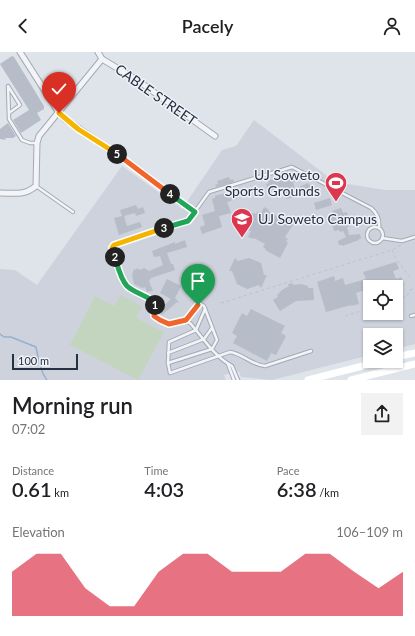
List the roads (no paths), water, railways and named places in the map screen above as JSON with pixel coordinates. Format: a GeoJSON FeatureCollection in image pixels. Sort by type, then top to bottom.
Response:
{"type":"FeatureCollection","features":[{"type":"Feature","properties":{"kind":"main road"},"geometry":{"type":"LineString","coordinates":[[403,356],[415,353]]}},
{"type":"Feature","properties":{"kind":"main road"},"geometry":{"type":"LineString","coordinates":[[403,367],[415,364]]}},
{"type":"Feature","properties":{"kind":"main road"},"geometry":{"type":"LineString","coordinates":[[308,380],[363,366]]}},
{"type":"Feature","properties":{"kind":"main road"},"geometry":{"type":"LineString","coordinates":[[352,380],[400,368]]}},
{"type":"Feature","properties":{"kind":"street"},"geometry":{"type":"LineString","coordinates":[[20,52],[59,113],[78,129],[144,173],[182,203]]}},
{"type":"Feature","properties":{"kind":"street","name":"CABLE STREET"},"geometry":{"type":"LineString","coordinates":[[98,52],[102,59],[137,80],[215,136]]}},
{"type":"Feature","properties":{"kind":"street"},"geometry":{"type":"LineString","coordinates":[[0,193],[29,192],[36,186],[37,142],[39,136],[102,59]]}},
{"type":"Feature","properties":{"kind":"lane"},"geometry":{"type":"LineString","coordinates":[[8,113],[20,105],[8,86],[8,113],[9,119],[22,140],[30,143],[37,142]]}},
{"type":"Feature","properties":{"kind":"lane"},"geometry":{"type":"LineString","coordinates":[[168,363],[212,349],[217,340],[205,308],[203,304],[198,305],[186,320],[169,324],[155,317],[155,303],[131,289],[124,282],[112,248],[114,245],[188,221],[209,192],[292,167],[371,208],[377,215],[379,228],[383,233],[379,242],[373,243],[367,238],[367,232],[370,228],[379,228]]}},
{"type":"Feature","properties":{"kind":"lane"},"geometry":{"type":"LineString","coordinates":[[36,186],[73,212]]}},
{"type":"Feature","properties":{"kind":"lane"},"geometry":{"type":"LineString","coordinates":[[182,203],[195,212]]}},
{"type":"Feature","properties":{"kind":"lane"},"geometry":{"type":"LineString","coordinates":[[382,238],[402,240],[415,237]]}},
{"type":"Feature","properties":{"kind":"lane"},"geometry":{"type":"LineString","coordinates":[[205,308],[196,330],[170,341],[168,371],[171,373],[219,357],[227,352],[233,352],[259,366],[264,366],[311,351]]}},
{"type":"Feature","properties":{"kind":"lane"},"geometry":{"type":"LineString","coordinates":[[411,316],[415,315]]}},
{"type":"Feature","properties":{"kind":"lane"},"geometry":{"type":"LineString","coordinates":[[186,320],[219,357],[233,368],[238,380]]}},
{"type":"Feature","properties":{"kind":"lane"},"geometry":{"type":"LineString","coordinates":[[168,353],[204,339],[213,328]]}},
{"type":"Feature","properties":{"kind":"lane"},"geometry":{"type":"LineString","coordinates":[[227,364],[234,380]]}},
{"type":"Feature","properties":{"kind":"lane"},"geometry":{"type":"LineString","coordinates":[[400,368],[415,369]]}},
{"type":"Feature","properties":{"kind":"waterway"},"geometry":{"type":"LineString","coordinates":[[0,334],[4,337],[11,337],[36,347],[41,369],[47,380]]}},
{"type":"Feature","properties":{"kind":"place","name":"UJ Soweto Sports Grounds"},"geometry":{"type":"Point","coordinates":[336,202]}},
{"type":"Feature","properties":{"kind":"place","name":"UJ Soweto Campus"},"geometry":{"type":"Point","coordinates":[242,238]}}]}
